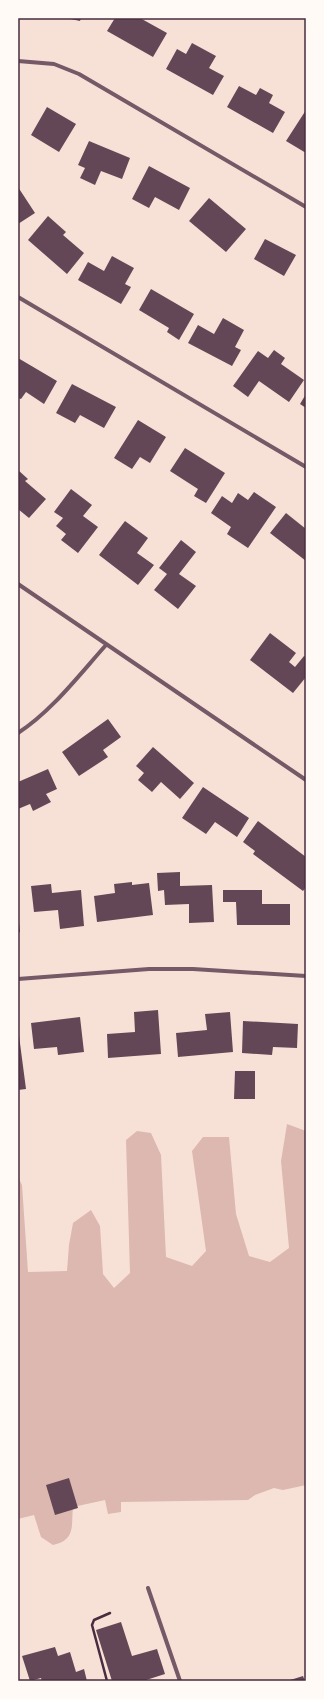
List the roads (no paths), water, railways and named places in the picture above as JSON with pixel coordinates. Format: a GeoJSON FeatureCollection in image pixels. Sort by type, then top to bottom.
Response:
{"type":"FeatureCollection","features":[{"type":"Feature","properties":{"kind":"street"},"geometry":{"type":"LineString","coordinates":[[18,61],[54,64],[79,74],[306,207]]}},
{"type":"Feature","properties":{"kind":"street"},"geometry":{"type":"LineString","coordinates":[[18,297],[306,467]]}},
{"type":"Feature","properties":{"kind":"street"},"geometry":{"type":"LineString","coordinates":[[18,584],[306,780]]}},
{"type":"Feature","properties":{"kind":"street"},"geometry":{"type":"LineString","coordinates":[[18,733],[35,720],[74,682],[106,645]]}},
{"type":"Feature","properties":{"kind":"street"},"geometry":{"type":"LineString","coordinates":[[18,979],[149,969],[193,969],[306,976]]}},
{"type":"Feature","properties":{"kind":"street"},"geometry":{"type":"LineString","coordinates":[[148,1588],[180,1681]]}}]}
